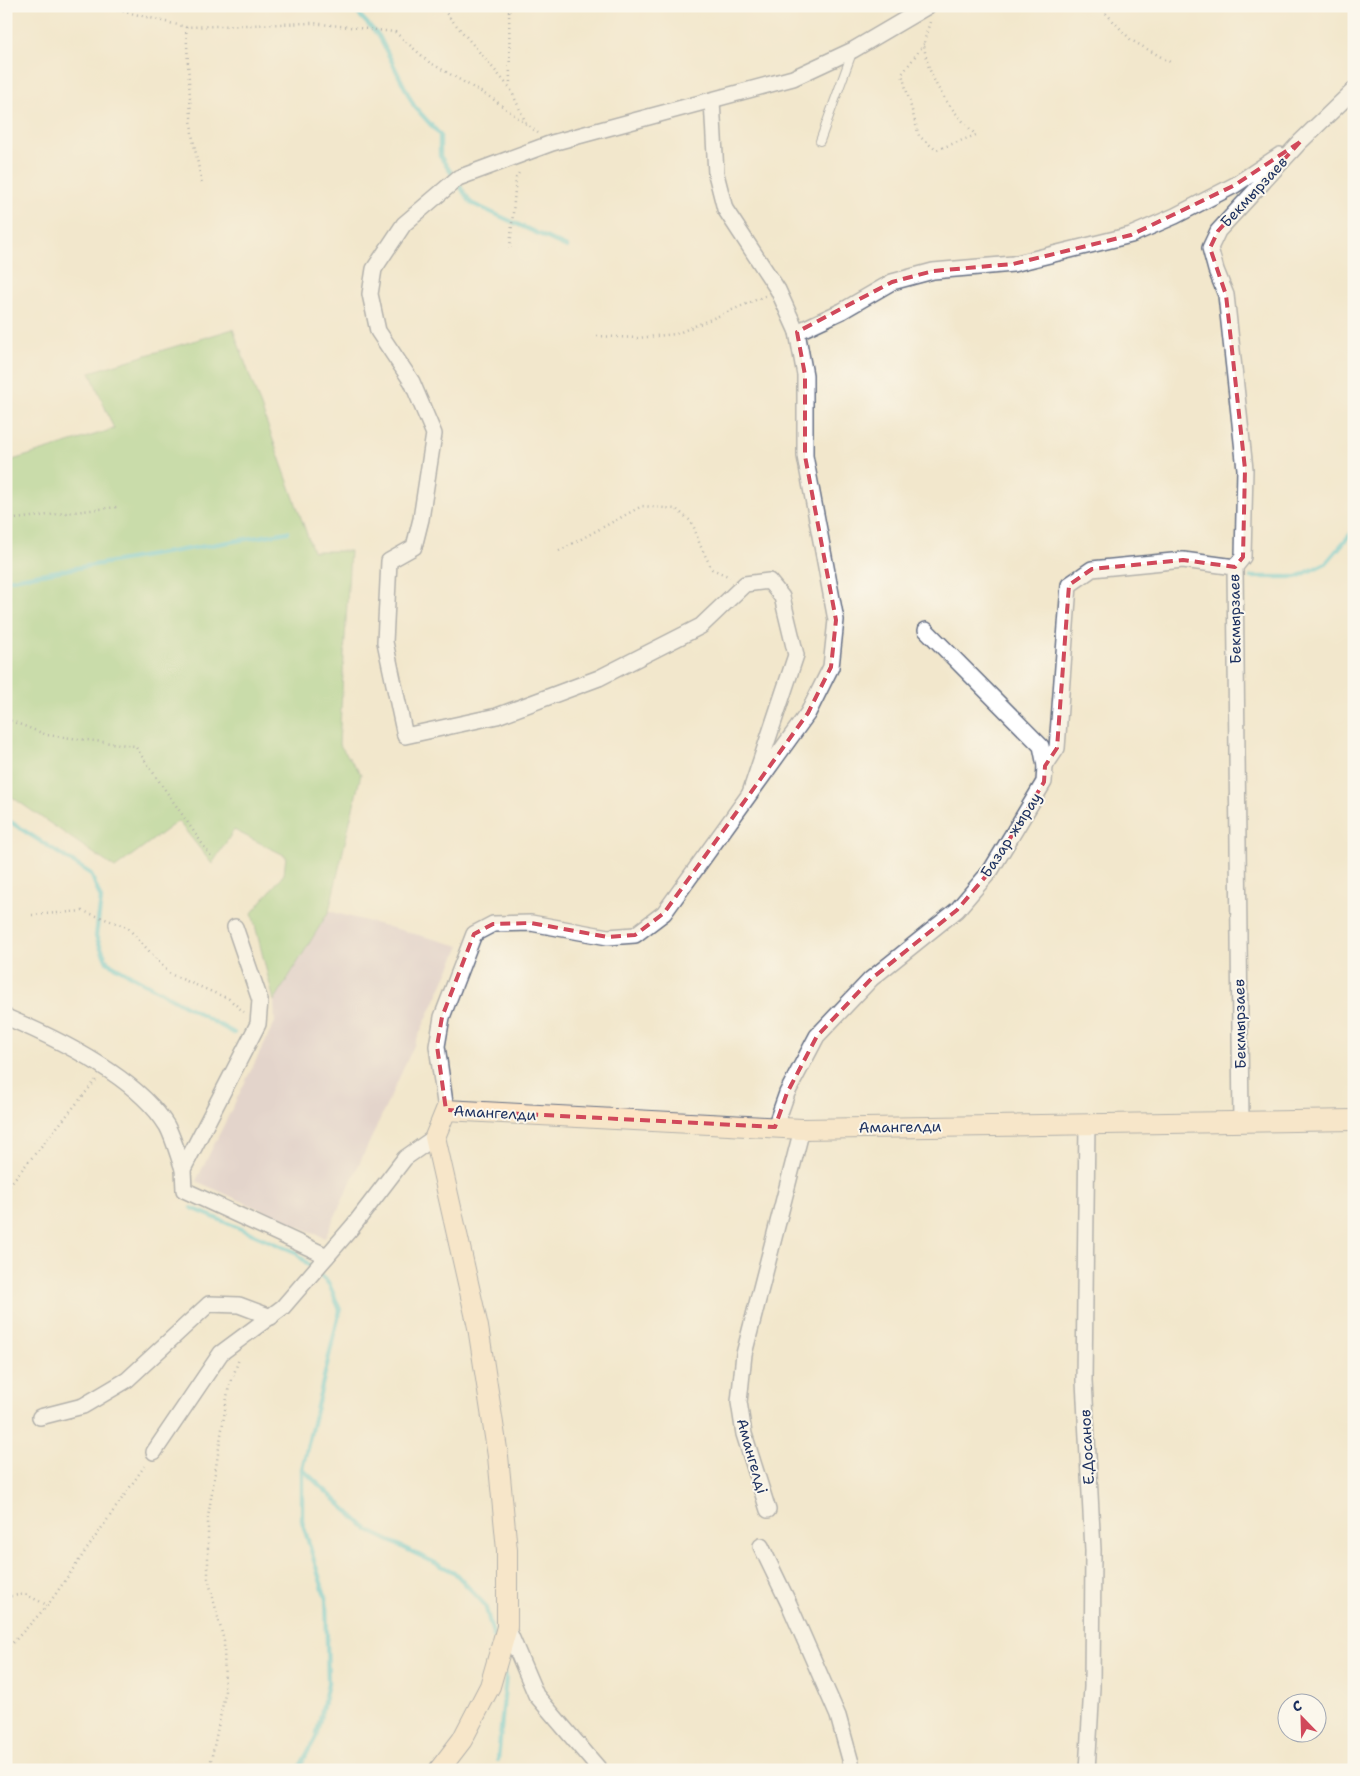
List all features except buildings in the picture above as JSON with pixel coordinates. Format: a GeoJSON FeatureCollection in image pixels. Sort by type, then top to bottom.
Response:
{"type":"FeatureCollection","features":[{"type":"Feature","properties":{"kind":"main road","name":"Амангелди"},"geometry":{"type":"LineString","coordinates":[[446,1110],[802,1129],[1354,1120]]}},
{"type":"Feature","properties":{"kind":"main road"},"geometry":{"type":"LineString","coordinates":[[439,1770],[462,1740],[490,1686],[507,1627],[507,1550],[498,1456],[478,1327],[436,1136],[446,1110]]}},
{"type":"Feature","properties":{"kind":"street"},"geometry":{"type":"LineString","coordinates":[[750,793],[796,654],[782,597],[769,581],[745,584],[701,626],[600,678],[497,716],[405,736],[385,642],[389,561],[414,547],[421,519],[434,434],[412,382],[378,331],[370,294],[374,269],[404,224],[458,178],[552,144],[793,78],[930,11]]}},
{"type":"Feature","properties":{"kind":"street","name":"Бекмырзаев"},"geometry":{"type":"LineString","coordinates":[[1241,1122],[1235,567],[1243,557],[1246,469],[1226,295],[1210,248],[1218,231],[1300,142],[1354,90]]}},
{"type":"Feature","properties":{"kind":"street"},"geometry":{"type":"LineString","coordinates":[[446,1110],[436,1046],[442,1017],[474,934],[493,924],[531,923],[608,937],[635,935],[664,913],[808,713],[830,667],[836,620],[805,456],[805,375],[797,332],[778,290],[725,209],[716,174],[712,100]]}},
{"type":"Feature","properties":{"kind":"street"},"geometry":{"type":"LineString","coordinates":[[797,332],[842,311],[892,282],[933,271],[1014,264],[1131,235],[1175,216],[1235,185],[1300,142]]}},
{"type":"Feature","properties":{"kind":"street"},"geometry":{"type":"LineString","coordinates":[[1045,766],[1057,748],[1069,585],[1092,569],[1183,560],[1235,567]]}},
{"type":"Feature","properties":{"kind":"street"},"geometry":{"type":"LineString","coordinates":[[926,630],[1041,746],[1045,766]]}},
{"type":"Feature","properties":{"kind":"street","name":"Базар жырау"},"geometry":{"type":"LineString","coordinates":[[775,1127],[787,1093],[817,1036],[871,979],[957,910],[991,870],[1044,782],[1045,766]]}},
{"type":"Feature","properties":{"kind":"street"},"geometry":{"type":"LineString","coordinates":[[183,1169],[258,1024],[260,1000],[235,928]]}},
{"type":"Feature","properties":{"kind":"street"},"geometry":{"type":"LineString","coordinates":[[6,1017],[56,1038],[132,1087],[167,1126],[183,1169],[184,1190],[327,1256]]}},
{"type":"Feature","properties":{"kind":"street","name":"Е.Досанов"},"geometry":{"type":"LineString","coordinates":[[1087,1123],[1084,1381],[1093,1550],[1092,1687],[1087,1770]]}},
{"type":"Feature","properties":{"kind":"street","name":"Амангелді"},"geometry":{"type":"LineString","coordinates":[[768,1510],[744,1434],[738,1402],[744,1354],[802,1129]]}},
{"type":"Feature","properties":{"kind":"street"},"geometry":{"type":"LineString","coordinates":[[154,1452],[221,1353],[283,1308],[327,1256],[404,1158],[436,1136]]}},
{"type":"Feature","properties":{"kind":"street"},"geometry":{"type":"LineString","coordinates":[[40,1417],[83,1406],[127,1380],[209,1304],[239,1305],[271,1316]]}},
{"type":"Feature","properties":{"kind":"street"},"geometry":{"type":"LineString","coordinates":[[761,1546],[789,1604],[838,1716],[852,1759],[852,1770]]}},
{"type":"Feature","properties":{"kind":"street"},"geometry":{"type":"LineString","coordinates":[[507,1627],[536,1695],[600,1770]]}},
{"type":"Feature","properties":{"kind":"lane"},"geometry":{"type":"LineString","coordinates":[[820,141],[853,50]]}},
{"type":"Feature","properties":{"kind":"path"},"geometry":{"type":"LineString","coordinates":[[102,6],[186,27],[312,23],[395,32],[429,62],[493,99],[552,144]]}},
{"type":"Feature","properties":{"kind":"path"},"geometry":{"type":"LineString","coordinates":[[440,6],[510,88],[527,124]]}},
{"type":"Feature","properties":{"kind":"path"},"geometry":{"type":"LineString","coordinates":[[510,6],[510,88]]}},
{"type":"Feature","properties":{"kind":"path"},"geometry":{"type":"LineString","coordinates":[[1099,6],[1131,40],[1170,62]]}},
{"type":"Feature","properties":{"kind":"path"},"geometry":{"type":"LineString","coordinates":[[924,44],[936,85],[953,112],[976,135],[936,150],[919,136],[902,74],[924,44],[930,11]]}},
{"type":"Feature","properties":{"kind":"path"},"geometry":{"type":"LineString","coordinates":[[186,27],[192,134],[202,184]]}},
{"type":"Feature","properties":{"kind":"path"},"geometry":{"type":"LineString","coordinates":[[510,248],[516,178],[529,152]]}},
{"type":"Feature","properties":{"kind":"path"},"geometry":{"type":"LineString","coordinates":[[597,336],[637,338],[676,334],[778,290]]}},
{"type":"Feature","properties":{"kind":"path"},"geometry":{"type":"LineString","coordinates":[[559,551],[642,506],[676,509],[692,522],[700,545],[712,569],[745,584]]}},
{"type":"Feature","properties":{"kind":"path"},"geometry":{"type":"LineString","coordinates":[[6,520],[117,507]]}},
{"type":"Feature","properties":{"kind":"path"},"geometry":{"type":"LineString","coordinates":[[6,719],[47,735],[135,746],[212,858]]}},
{"type":"Feature","properties":{"kind":"path"},"geometry":{"type":"LineString","coordinates":[[32,915],[83,911],[127,927],[170,974],[229,1000],[258,1024]]}},
{"type":"Feature","properties":{"kind":"path"},"geometry":{"type":"LineString","coordinates":[[6,1189],[105,1069]]}},
{"type":"Feature","properties":{"kind":"path"},"geometry":{"type":"LineString","coordinates":[[209,1770],[225,1694],[224,1641],[208,1578],[208,1517],[228,1391],[248,1334]]}},
{"type":"Feature","properties":{"kind":"path"},"geometry":{"type":"LineString","coordinates":[[6,1650],[48,1606],[154,1452]]}},
{"type":"Feature","properties":{"kind":"path"},"geometry":{"type":"LineString","coordinates":[[6,1597],[25,1594],[48,1606]]}},
{"type":"Feature","properties":{"kind":"highlighted area"},"geometry":{"type":"Polygon","coordinates":[[[1300,142],[1218,231],[1210,248],[1226,295],[1245,469],[1243,557],[1235,567],[1183,560],[1092,569],[1069,585],[1057,748],[1045,766],[1044,782],[991,870],[957,910],[871,979],[817,1036],[787,1093],[775,1127],[446,1110],[437,1046],[442,1017],[474,934],[493,924],[531,923],[608,937],[635,935],[664,913],[808,713],[831,667],[836,620],[805,456],[805,375],[797,332],[892,282],[933,271],[1013,264],[1131,235],[1235,185],[1300,142]]]}},
{"type":"Feature","properties":{"kind":"shaded area"},"geometry":{"type":"Polygon","coordinates":[[[329,911],[460,946],[325,1238],[196,1181],[275,1022],[274,1001],[329,911]]]}},
{"type":"Feature","properties":{"kind":"green space"},"geometry":{"type":"Polygon","coordinates":[[[233,329],[313,551],[350,551],[339,744],[361,774],[329,911],[274,1001],[252,913],[284,874],[286,856],[234,830],[212,864],[178,821],[115,868],[6,793],[6,462],[114,429],[90,372],[233,329]]]}},
{"type":"Feature","properties":{"kind":"waterway"},"geometry":{"type":"LineString","coordinates":[[351,6],[379,36],[414,106],[440,135],[440,156],[471,203],[567,247]]}},
{"type":"Feature","properties":{"kind":"waterway"},"geometry":{"type":"LineString","coordinates":[[1251,577],[1297,577],[1326,563],[1354,530]]}},
{"type":"Feature","properties":{"kind":"waterway"},"geometry":{"type":"LineString","coordinates":[[6,580],[288,532]]}},
{"type":"Feature","properties":{"kind":"waterway"},"geometry":{"type":"LineString","coordinates":[[6,819],[91,874],[101,899],[96,936],[107,962],[234,1033]]}},
{"type":"Feature","properties":{"kind":"waterway"},"geometry":{"type":"LineString","coordinates":[[192,1208],[295,1252],[329,1284],[340,1310],[302,1469],[302,1521],[326,1599],[328,1683],[316,1737],[298,1770]]}},
{"type":"Feature","properties":{"kind":"waterway"},"geometry":{"type":"LineString","coordinates":[[302,1469],[369,1531],[454,1572],[485,1605],[495,1641]]}},
{"type":"Feature","properties":{"kind":"waterway"},"geometry":{"type":"LineString","coordinates":[[498,1760],[506,1677],[503,1668]]}}]}
